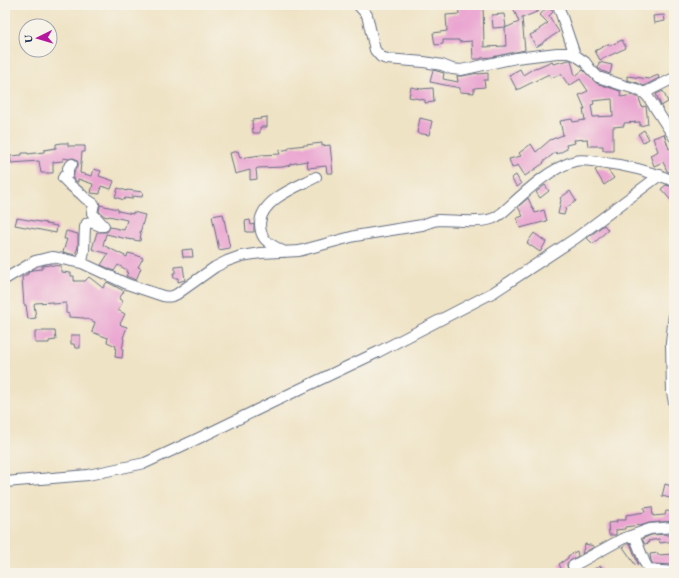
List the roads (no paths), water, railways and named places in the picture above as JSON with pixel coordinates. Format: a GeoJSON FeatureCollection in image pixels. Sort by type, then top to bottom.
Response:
{"type":"FeatureCollection","features":[{"type":"Feature","properties":{"kind":"street"},"geometry":{"type":"LineString","coordinates":[[358,5],[367,15],[376,50],[381,57],[387,59],[424,62],[461,70],[516,58],[569,53],[585,62],[598,76],[644,93],[674,137]]}},
{"type":"Feature","properties":{"kind":"street"},"geometry":{"type":"LineString","coordinates":[[558,5],[575,55]]}},
{"type":"Feature","properties":{"kind":"street"},"geometry":{"type":"LineString","coordinates":[[644,93],[674,78]]}},
{"type":"Feature","properties":{"kind":"street"},"geometry":{"type":"LineString","coordinates":[[5,279],[35,261],[53,257],[82,263],[127,284],[172,297],[215,267],[241,256],[261,253],[299,251],[355,236],[422,225],[433,221],[478,221],[495,218],[552,171],[575,161],[587,160],[614,164],[660,175],[674,181]]}},
{"type":"Feature","properties":{"kind":"street"},"geometry":{"type":"LineString","coordinates":[[72,164],[68,168],[68,174],[63,178],[94,204],[92,213],[104,226],[100,227],[93,222],[87,223],[85,227],[82,263]]}},
{"type":"Feature","properties":{"kind":"street"},"geometry":{"type":"LineString","coordinates":[[5,482],[88,475],[145,463],[197,439],[378,352],[494,292],[576,238],[660,175]]}},
{"type":"Feature","properties":{"kind":"street"},"geometry":{"type":"LineString","coordinates":[[284,252],[269,243],[264,238],[260,226],[262,214],[267,206],[277,198],[316,177]]}},
{"type":"Feature","properties":{"kind":"street"},"geometry":{"type":"LineString","coordinates":[[674,315],[671,343],[672,392],[674,403]]}},
{"type":"Feature","properties":{"kind":"street"},"geometry":{"type":"LineString","coordinates":[[573,566],[622,539],[650,529],[674,527]]}},
{"type":"Feature","properties":{"kind":"street"},"geometry":{"type":"LineString","coordinates":[[634,535],[645,562],[650,570],[674,572]]}}]}
